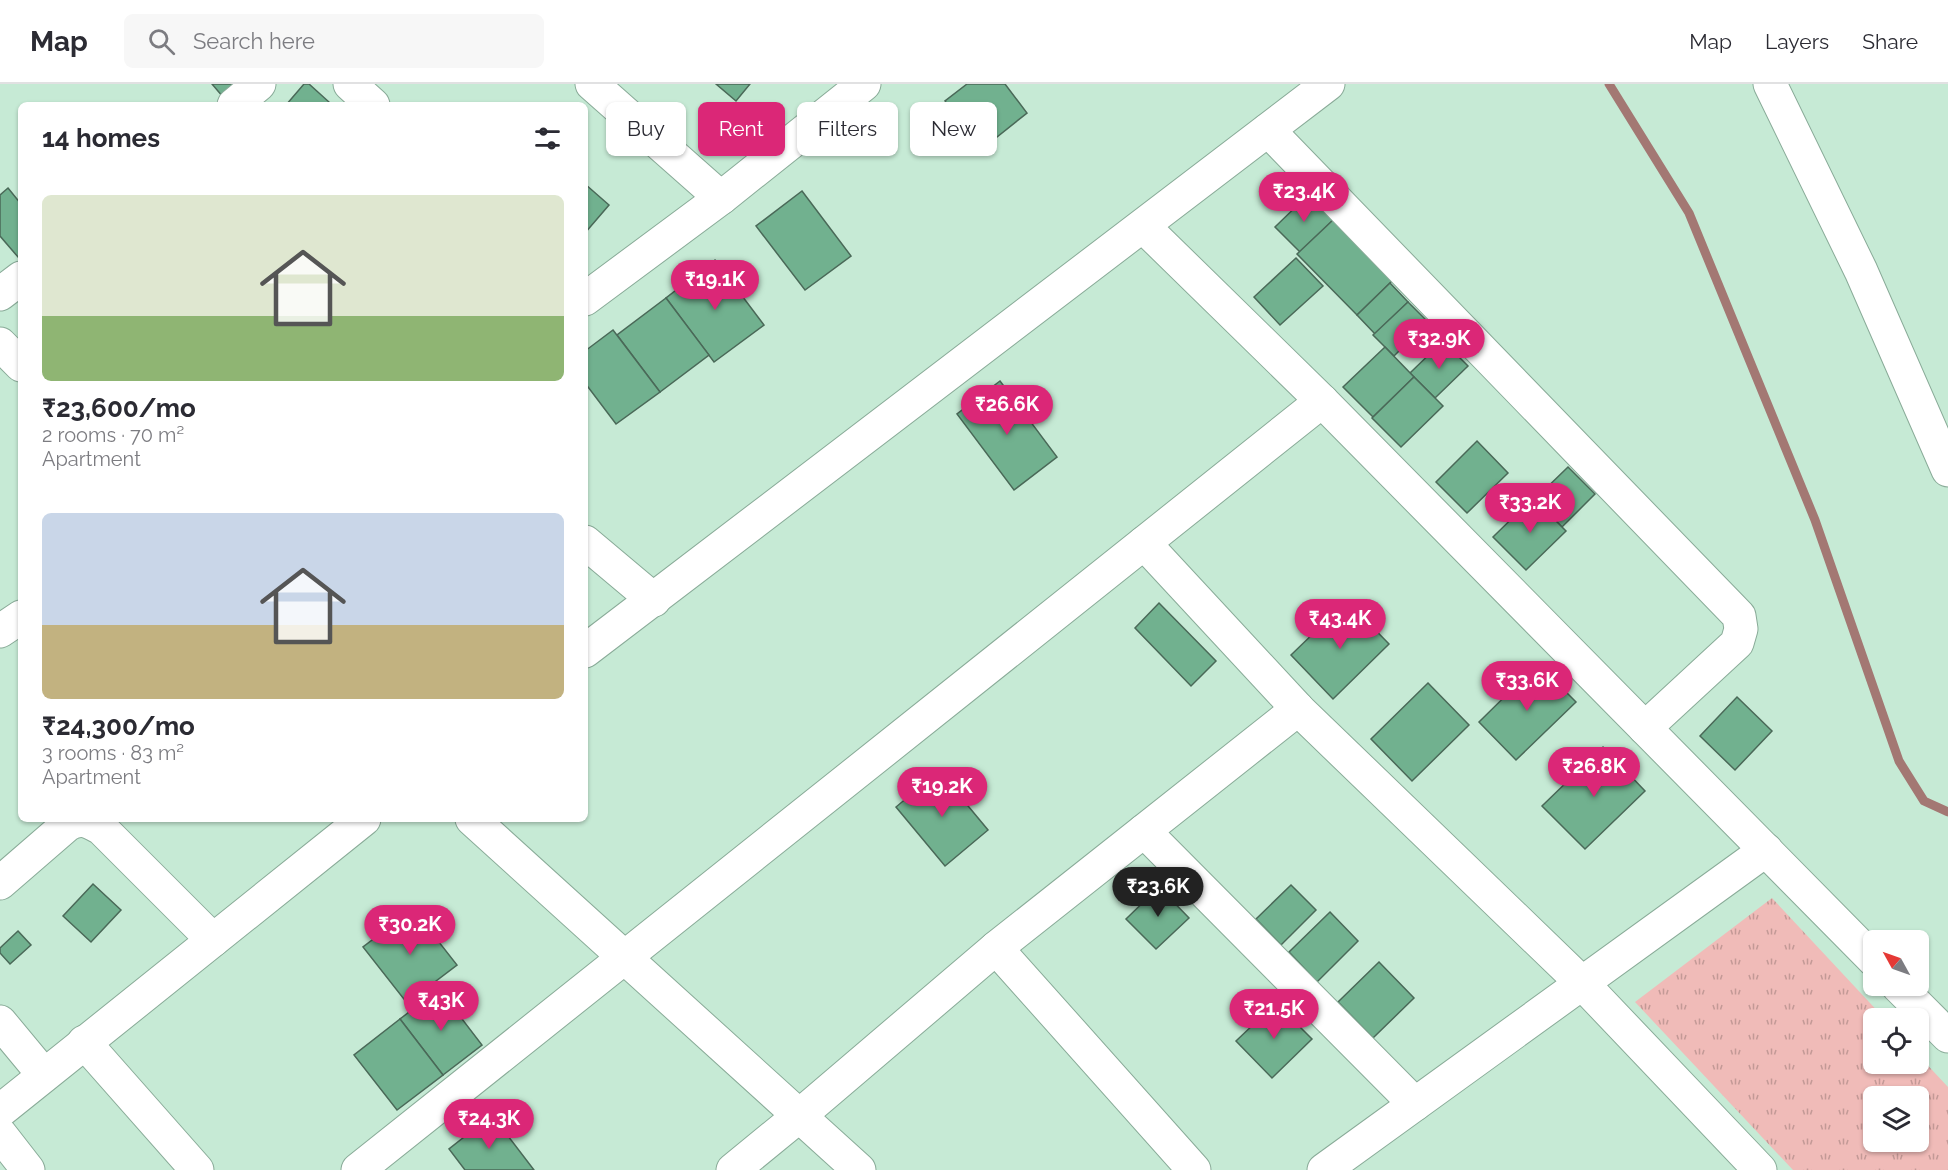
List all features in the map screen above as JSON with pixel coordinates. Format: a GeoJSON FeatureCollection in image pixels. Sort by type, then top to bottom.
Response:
{"type":"FeatureCollection","features":[{"type":"Feature","properties":{"kind":"street"},"geometry":{"type":"LineString","coordinates":[[238,102],[259,84]]}},
{"type":"Feature","properties":{"kind":"street"},"geometry":{"type":"LineString","coordinates":[[350,84],[370,102]]}},
{"type":"Feature","properties":{"kind":"street"},"geometry":{"type":"LineString","coordinates":[[592,84],[721,198]]}},
{"type":"Feature","properties":{"kind":"street"},"geometry":{"type":"LineString","coordinates":[[588,649],[1328,84]]}},
{"type":"Feature","properties":{"kind":"street"},"geometry":{"type":"LineString","coordinates":[[1770,84],[1861,271],[1948,470]]}},
{"type":"Feature","properties":{"kind":"street"},"geometry":{"type":"LineString","coordinates":[[588,297],[721,198],[858,86]]}},
{"type":"Feature","properties":{"kind":"street"},"geometry":{"type":"LineString","coordinates":[[1268,130],[1739,616],[1742,629],[1737,643],[1645,728]]}},
{"type":"Feature","properties":{"kind":"street"},"geometry":{"type":"LineString","coordinates":[[1143,226],[1322,401],[1863,949]]}},
{"type":"Feature","properties":{"kind":"street"},"geometry":{"type":"LineString","coordinates":[[0,294],[18,280]]}},
{"type":"Feature","properties":{"kind":"street"},"geometry":{"type":"LineString","coordinates":[[0,344],[18,362]]}},
{"type":"Feature","properties":{"kind":"street"},"geometry":{"type":"LineString","coordinates":[[358,1170],[1322,401]]}},
{"type":"Feature","properties":{"kind":"street"},"geometry":{"type":"LineString","coordinates":[[1144,543],[1298,709],[1582,983],[1760,1170]]}},
{"type":"Feature","properties":{"kind":"street"},"geometry":{"type":"LineString","coordinates":[[588,545],[654,600]]}},
{"type":"Feature","properties":{"kind":"street"},"geometry":{"type":"LineString","coordinates":[[0,631],[18,619]]}},
{"type":"Feature","properties":{"kind":"street"},"geometry":{"type":"LineString","coordinates":[[733,1170],[996,948],[1298,709]]}},
{"type":"Feature","properties":{"kind":"street"},"geometry":{"type":"LineString","coordinates":[[0,883],[48,841],[74,822]]}},
{"type":"Feature","properties":{"kind":"street"},"geometry":{"type":"LineString","coordinates":[[87,822],[100,828],[213,939]]}},
{"type":"Feature","properties":{"kind":"street"},"geometry":{"type":"LineString","coordinates":[[0,1110],[360,822]]}},
{"type":"Feature","properties":{"kind":"street"},"geometry":{"type":"LineString","coordinates":[[475,822],[859,1170]]}},
{"type":"Feature","properties":{"kind":"street"},"geometry":{"type":"LineString","coordinates":[[1144,831],[1415,1104]]}},
{"type":"Feature","properties":{"kind":"street"},"geometry":{"type":"LineString","coordinates":[[1335,1167],[1415,1104],[1766,850]]}},
{"type":"Feature","properties":{"kind":"street"},"geometry":{"type":"LineString","coordinates":[[996,948],[1194,1170]]}},
{"type":"Feature","properties":{"kind":"street"},"geometry":{"type":"LineString","coordinates":[[1908,996],[1948,1036]]}},
{"type":"Feature","properties":{"kind":"street"},"geometry":{"type":"LineString","coordinates":[[0,1022],[44,1075]]}},
{"type":"Feature","properties":{"kind":"street"},"geometry":{"type":"LineString","coordinates":[[84,1042],[197,1170]]}},
{"type":"Feature","properties":{"kind":"street"},"geometry":{"type":"LineString","coordinates":[[0,1134],[28,1170]]}},
{"type":"Feature","properties":{"kind":"green space"},"geometry":{"type":"Polygon","coordinates":[[[1772,898],[1875,1008],[1863,1008],[1863,1074],[1929,1074],[1929,1067],[1948,1087],[1948,1170],[1793,1170],[1635,1002],[1772,898]]]}},
{"type":"Feature","properties":{"kind":"building"},"geometry":{"type":"Polygon","coordinates":[[[212,84],[238,84],[223,97],[212,84]]]}},
{"type":"Feature","properties":{"kind":"building"},"geometry":{"type":"Polygon","coordinates":[[[304,84],[309,84],[329,102],[289,102],[304,84]]]}},
{"type":"Feature","properties":{"kind":"building"},"geometry":{"type":"Polygon","coordinates":[[[716,84],[750,84],[736,101],[716,84]]]}},
{"type":"Feature","properties":{"kind":"building"},"geometry":{"type":"Polygon","coordinates":[[[967,84],[1005,84],[1027,113],[997,137],[997,102],[945,101],[967,84]]]}},
{"type":"Feature","properties":{"kind":"building"},"geometry":{"type":"Polygon","coordinates":[[[588,187],[609,205],[588,230],[588,187]]]}},
{"type":"Feature","properties":{"kind":"building"},"geometry":{"type":"Polygon","coordinates":[[[8,188],[18,200],[18,257],[0,236],[0,195],[8,188]]]}},
{"type":"Feature","properties":{"kind":"building"},"geometry":{"type":"Polygon","coordinates":[[[802,191],[851,256],[805,290],[756,226],[802,191]]]}},
{"type":"Feature","properties":{"kind":"building"},"geometry":{"type":"Polygon","coordinates":[[[1309,194],[1333,220],[1300,252],[1275,227],[1309,194]]]}},
{"type":"Feature","properties":{"kind":"building"},"geometry":{"type":"Polygon","coordinates":[[[1333,220],[1393,280],[1357,315],[1297,254],[1333,220]]]}},
{"type":"Feature","properties":{"kind":"building"},"geometry":{"type":"Polygon","coordinates":[[[1296,258],[1323,286],[1280,325],[1254,297],[1296,258]]]}},
{"type":"Feature","properties":{"kind":"building"},"geometry":{"type":"Polygon","coordinates":[[[715,260],[764,325],[714,362],[666,298],[715,260]]]}},
{"type":"Feature","properties":{"kind":"building"},"geometry":{"type":"Polygon","coordinates":[[[1390,283],[1408,302],[1375,334],[1357,315],[1390,283]]]}},
{"type":"Feature","properties":{"kind":"building"},"geometry":{"type":"Polygon","coordinates":[[[666,298],[709,355],[660,392],[617,335],[666,298]]]}},
{"type":"Feature","properties":{"kind":"building"},"geometry":{"type":"Polygon","coordinates":[[[1408,302],[1428,322],[1394,356],[1373,335],[1408,302]]]}},
{"type":"Feature","properties":{"kind":"building"},"geometry":{"type":"Polygon","coordinates":[[[613,330],[660,392],[616,424],[588,387],[588,349],[613,330]]]}},
{"type":"Feature","properties":{"kind":"building"},"geometry":{"type":"Polygon","coordinates":[[[1443,341],[1468,366],[1435,398],[1410,373],[1443,341]]]}},
{"type":"Feature","properties":{"kind":"building"},"geometry":{"type":"Polygon","coordinates":[[[1385,347],[1414,377],[1373,417],[1343,387],[1385,347]]]}},
{"type":"Feature","properties":{"kind":"building"},"geometry":{"type":"Polygon","coordinates":[[[1414,377],[1443,406],[1401,447],[1372,418],[1414,377]]]}},
{"type":"Feature","properties":{"kind":"building"},"geometry":{"type":"Polygon","coordinates":[[[1000,381],[1057,457],[1014,490],[957,414],[1000,381]]]}},
{"type":"Feature","properties":{"kind":"building"},"geometry":{"type":"Polygon","coordinates":[[[1477,441],[1508,473],[1467,513],[1436,482],[1477,441]]]}},
{"type":"Feature","properties":{"kind":"building"},"geometry":{"type":"Polygon","coordinates":[[[1568,467],[1595,494],[1562,527],[1535,499],[1568,467]]]}},
{"type":"Feature","properties":{"kind":"building"},"geometry":{"type":"Polygon","coordinates":[[[1533,498],[1566,531],[1526,570],[1493,537],[1533,498]]]}},
{"type":"Feature","properties":{"kind":"building"},"geometry":{"type":"Polygon","coordinates":[[[1347,601],[1389,644],[1333,699],[1291,655],[1347,601]]]}},
{"type":"Feature","properties":{"kind":"building"},"geometry":{"type":"Polygon","coordinates":[[[1159,603],[1216,661],[1191,686],[1135,628],[1159,603]]]}},
{"type":"Feature","properties":{"kind":"building"},"geometry":{"type":"Polygon","coordinates":[[[1538,664],[1576,702],[1516,760],[1479,722],[1538,664]]]}},
{"type":"Feature","properties":{"kind":"building"},"geometry":{"type":"Polygon","coordinates":[[[1428,683],[1469,725],[1412,781],[1371,739],[1428,683]]]}},
{"type":"Feature","properties":{"kind":"building"},"geometry":{"type":"Polygon","coordinates":[[[1737,697],[1772,731],[1735,770],[1700,736],[1737,697]]]}},
{"type":"Feature","properties":{"kind":"building"},"geometry":{"type":"Polygon","coordinates":[[[1603,747],[1645,791],[1585,849],[1542,806],[1603,747]]]}},
{"type":"Feature","properties":{"kind":"building"},"geometry":{"type":"Polygon","coordinates":[[[939,771],[988,830],[945,866],[896,807],[939,771]]]}},
{"type":"Feature","properties":{"kind":"building"},"geometry":{"type":"Polygon","coordinates":[[[93,884],[121,910],[91,942],[63,916],[93,884]]]}},
{"type":"Feature","properties":{"kind":"building"},"geometry":{"type":"Polygon","coordinates":[[[1291,885],[1316,910],[1281,945],[1256,919],[1291,885]]]}},
{"type":"Feature","properties":{"kind":"building"},"geometry":{"type":"Polygon","coordinates":[[[1159,887],[1189,918],[1156,949],[1126,919],[1159,887]]]}},
{"type":"Feature","properties":{"kind":"building"},"geometry":{"type":"Polygon","coordinates":[[[413,909],[457,965],[407,1003],[363,947],[413,909]]]}},
{"type":"Feature","properties":{"kind":"building"},"geometry":{"type":"Polygon","coordinates":[[[1330,912],[1358,941],[1317,982],[1289,952],[1330,912]]]}},
{"type":"Feature","properties":{"kind":"building"},"geometry":{"type":"Polygon","coordinates":[[[18,931],[31,945],[10,964],[0,953],[0,948],[18,931]]]}},
{"type":"Feature","properties":{"kind":"building"},"geometry":{"type":"Polygon","coordinates":[[[1379,962],[1414,998],[1373,1038],[1338,1002],[1379,962]]]}},
{"type":"Feature","properties":{"kind":"building"},"geometry":{"type":"Polygon","coordinates":[[[439,989],[482,1045],[443,1075],[400,1019],[439,989]]]}},
{"type":"Feature","properties":{"kind":"building"},"geometry":{"type":"Polygon","coordinates":[[[1276,1003],[1312,1039],[1272,1078],[1236,1041],[1276,1003]]]}},
{"type":"Feature","properties":{"kind":"building"},"geometry":{"type":"Polygon","coordinates":[[[400,1019],[443,1075],[397,1110],[354,1055],[400,1019]]]}},
{"type":"Feature","properties":{"kind":"building"},"geometry":{"type":"Polygon","coordinates":[[[492,1115],[534,1170],[465,1170],[449,1149],[492,1115]]]}},
{"type":"Feature","properties":{"kind":"waterway"},"geometry":{"type":"LineString","coordinates":[[1609,84],[1689,213],[1815,520],[1899,761],[1924,801],[1948,812]]}}]}
